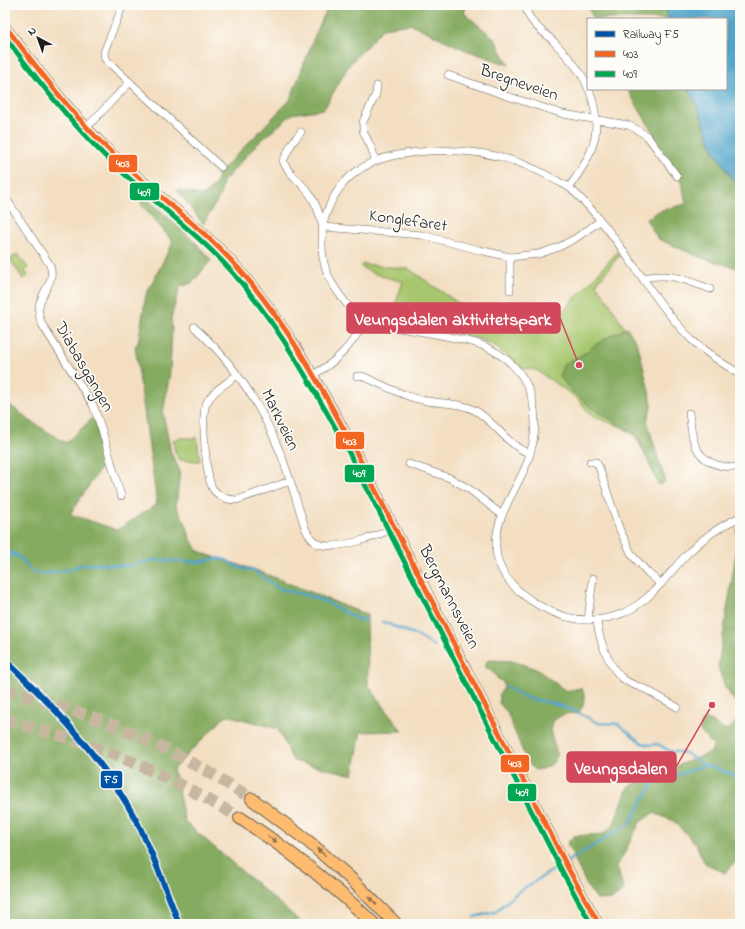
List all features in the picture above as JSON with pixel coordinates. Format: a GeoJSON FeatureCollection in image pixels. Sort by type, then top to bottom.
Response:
{"type":"FeatureCollection","features":[{"type":"Feature","properties":{"kind":"highway"},"geometry":{"type":"LineString","coordinates":[[252,799],[283,821],[315,847],[347,875],[396,924]]}},
{"type":"Feature","properties":{"kind":"highway"},"geometry":{"type":"LineString","coordinates":[[240,818],[308,865],[374,924]]}},
{"type":"Feature","properties":{"kind":"main road","name":"Bergmannsveien"},"geometry":{"type":"LineString","coordinates":[[5,26],[54,89],[87,127],[127,167],[206,234],[235,265],[258,292],[313,375],[345,431],[396,527],[569,870],[598,924]]}},
{"type":"Feature","properties":{"kind":"street"},"geometry":{"type":"LineString","coordinates":[[123,5],[104,52],[105,59],[221,167]]}},
{"type":"Feature","properties":{"kind":"street"},"geometry":{"type":"LineString","coordinates":[[525,5],[526,11],[532,23],[555,42],[586,81],[587,84]]}},
{"type":"Feature","properties":{"kind":"street","name":"Bregneveien"},"geometry":{"type":"LineString","coordinates":[[448,75],[563,114],[628,125],[647,136],[677,176]]}},
{"type":"Feature","properties":{"kind":"street"},"geometry":{"type":"LineString","coordinates":[[87,127],[130,82]]}},
{"type":"Feature","properties":{"kind":"street"},"geometry":{"type":"LineString","coordinates":[[375,160],[372,149],[363,131],[363,122],[376,94],[377,86]]}},
{"type":"Feature","properties":{"kind":"street"},"geometry":{"type":"LineString","coordinates":[[569,187],[585,164],[596,133],[597,120],[589,90]]}},
{"type":"Feature","properties":{"kind":"street"},"geometry":{"type":"LineString","coordinates":[[301,132],[292,143],[283,161],[287,171],[303,186],[316,204],[323,227]]}},
{"type":"Feature","properties":{"kind":"street"},"geometry":{"type":"LineString","coordinates":[[363,325],[335,290],[328,277],[322,252],[323,227],[335,194],[357,171],[375,160],[387,156],[416,152],[454,150],[481,152],[512,160],[536,169],[569,187],[600,221],[661,303],[693,340],[717,360],[740,374]]}},
{"type":"Feature","properties":{"kind":"street","name":"Diabasgangen"},"geometry":{"type":"LineString","coordinates":[[5,197],[47,260],[51,269],[51,277],[40,303],[38,316],[93,404],[121,496]]}},
{"type":"Feature","properties":{"kind":"street","name":"Konglefaret"},"geometry":{"type":"LineString","coordinates":[[323,227],[422,235],[510,257],[538,254],[559,247],[576,238],[600,221]]}},
{"type":"Feature","properties":{"kind":"street"},"geometry":{"type":"LineString","coordinates":[[510,257],[510,290]]}},
{"type":"Feature","properties":{"kind":"street"},"geometry":{"type":"LineString","coordinates":[[643,278],[663,275],[678,278],[710,289]]}},
{"type":"Feature","properties":{"kind":"street"},"geometry":{"type":"LineString","coordinates":[[313,375],[337,359],[357,336],[363,325]]}},
{"type":"Feature","properties":{"kind":"street"},"geometry":{"type":"LineString","coordinates":[[363,325],[381,325],[416,330],[475,342],[504,357],[521,374],[532,396],[535,423],[533,438],[527,462],[497,529],[496,549],[501,568],[510,582],[522,594],[552,612],[566,617],[597,620],[615,616],[637,606],[649,597],[704,538],[730,521],[740,517]]}},
{"type":"Feature","properties":{"kind":"street","name":"Markveien"},"geometry":{"type":"LineString","coordinates":[[194,327],[209,341],[237,375],[256,402],[281,453],[308,536],[318,543],[334,545],[362,540],[396,527]]}},
{"type":"Feature","properties":{"kind":"street"},"geometry":{"type":"LineString","coordinates":[[237,375],[212,396],[204,412],[204,431],[208,475],[211,485],[217,493],[226,499],[237,500],[290,481]]}},
{"type":"Feature","properties":{"kind":"street"},"geometry":{"type":"LineString","coordinates":[[357,376],[362,376],[412,397],[464,406],[477,411],[522,450],[529,453]]}},
{"type":"Feature","properties":{"kind":"street"},"geometry":{"type":"LineString","coordinates":[[689,413],[696,447],[708,462],[727,468],[740,467]]}},
{"type":"Feature","properties":{"kind":"street"},"geometry":{"type":"LineString","coordinates":[[590,462],[596,462],[599,467],[620,528],[632,555],[648,573],[661,584]]}},
{"type":"Feature","properties":{"kind":"street"},"geometry":{"type":"LineString","coordinates":[[409,464],[450,478],[469,489],[502,515]]}},
{"type":"Feature","properties":{"kind":"street"},"geometry":{"type":"LineString","coordinates":[[588,620],[593,578]]}},
{"type":"Feature","properties":{"kind":"street"},"geometry":{"type":"LineString","coordinates":[[597,620],[598,628],[609,661],[620,677],[677,706]]}},
{"type":"Feature","properties":{"kind":"green space"},"geometry":{"type":"Polygon","coordinates":[[[329,5],[467,5],[464,13],[494,38],[509,65],[463,49],[411,24],[383,28],[349,65],[324,109],[292,114],[256,145],[223,182],[220,196],[203,224],[177,190],[203,196],[215,185],[219,173],[290,100],[315,35],[329,5]]]}},
{"type":"Feature","properties":{"kind":"green space"},"geometry":{"type":"Polygon","coordinates":[[[587,5],[666,5],[668,18],[594,18],[587,5]]]}},
{"type":"Feature","properties":{"kind":"green space"},"geometry":{"type":"Polygon","coordinates":[[[628,90],[689,90],[697,105],[714,150],[740,190],[740,269],[702,258],[658,239],[646,219],[659,211],[686,204],[682,183],[628,90]]]}},
{"type":"Feature","properties":{"kind":"green space"},"geometry":{"type":"Polygon","coordinates":[[[142,194],[195,242],[211,260],[193,282],[180,286],[171,318],[172,329],[170,372],[163,413],[171,453],[180,471],[176,506],[187,526],[190,538],[197,550],[205,554],[258,571],[367,615],[368,685],[402,731],[361,732],[353,775],[293,761],[278,729],[227,715],[173,769],[185,822],[303,924],[5,924],[5,401],[29,420],[66,443],[96,415],[102,466],[70,514],[117,530],[157,504],[135,346],[138,343],[146,295],[173,242],[141,204],[142,194]]]}},
{"type":"Feature","properties":{"kind":"green space"},"geometry":{"type":"Polygon","coordinates":[[[617,252],[619,256],[596,284],[611,305],[635,346],[645,420],[665,479],[658,481],[636,437],[622,427],[592,416],[577,398],[536,370],[522,368],[493,345],[476,338],[449,331],[391,322],[390,319],[403,282],[375,274],[361,267],[363,264],[409,269],[496,329],[506,320],[533,329],[541,327],[552,320],[564,309],[617,252]]]}},
{"type":"Feature","properties":{"kind":"green space"},"geometry":{"type":"Polygon","coordinates":[[[18,254],[28,268],[25,271],[28,276],[23,279],[10,259],[18,254]]]}},
{"type":"Feature","properties":{"kind":"green space"},"geometry":{"type":"Polygon","coordinates":[[[627,328],[638,345],[652,404],[647,421],[665,482],[662,484],[658,484],[637,435],[592,408],[568,387],[559,376],[564,364],[585,353],[612,335],[627,328]]]}},
{"type":"Feature","properties":{"kind":"green space"},"geometry":{"type":"Polygon","coordinates":[[[181,438],[197,438],[200,461],[179,460],[175,452],[173,440],[181,438]]]}},
{"type":"Feature","properties":{"kind":"green space"},"geometry":{"type":"Polygon","coordinates":[[[737,529],[740,529],[740,709],[725,687],[718,667],[737,547],[737,529]]]}},
{"type":"Feature","properties":{"kind":"green space"},"geometry":{"type":"Polygon","coordinates":[[[487,661],[512,661],[536,669],[566,691],[581,688],[583,691],[584,701],[577,714],[570,713],[552,722],[551,735],[556,756],[553,762],[547,767],[535,770],[527,762],[507,712],[499,703],[499,694],[504,688],[503,682],[485,667],[487,661]]]}},
{"type":"Feature","properties":{"kind":"green space"},"geometry":{"type":"Polygon","coordinates":[[[740,714],[740,857],[725,873],[705,863],[695,843],[672,820],[653,813],[640,822],[617,867],[624,891],[612,899],[598,900],[588,888],[567,843],[574,836],[603,834],[613,826],[628,787],[656,774],[710,753],[714,745],[700,731],[702,722],[706,719],[725,730],[731,728],[740,714]]]}},
{"type":"Feature","properties":{"kind":"water"},"geometry":{"type":"Polygon","coordinates":[[[666,5],[740,5],[740,190],[714,150],[697,105],[689,90],[727,90],[727,18],[668,18],[666,5]]]}},
{"type":"Feature","properties":{"kind":"waterway"},"geometry":{"type":"LineString","coordinates":[[5,551],[15,554],[31,571],[41,574],[68,570],[80,565],[99,564],[127,566],[153,560],[199,562],[218,558],[226,560],[237,567],[254,571],[278,588],[326,602],[357,619],[365,620]]}},
{"type":"Feature","properties":{"kind":"waterway"},"geometry":{"type":"LineString","coordinates":[[5,561],[15,554]]}},
{"type":"Feature","properties":{"kind":"waterway"},"geometry":{"type":"LineString","coordinates":[[383,622],[416,635],[434,646]]}},
{"type":"Feature","properties":{"kind":"waterway"},"geometry":{"type":"LineString","coordinates":[[506,687],[527,698],[551,703],[575,711],[598,723],[618,724],[642,743],[650,745],[657,744],[670,751],[685,753],[704,765],[719,769],[740,778]]}},
{"type":"Feature","properties":{"kind":"waterway"},"geometry":{"type":"LineString","coordinates":[[474,917],[495,912],[519,891],[629,824],[653,784],[704,765]]}},
{"type":"Feature","properties":{"kind":"tunnel"},"geometry":{"type":"LineString","coordinates":[[5,689],[117,726],[194,764],[252,799]]}},
{"type":"Feature","properties":{"kind":"tunnel"},"geometry":{"type":"LineString","coordinates":[[5,719],[62,736],[149,769],[180,784],[240,818]]}},
{"type":"Feature","properties":{"kind":"rail line","name":"F5"},"geometry":{"type":"LineString","coordinates":[[5,660],[24,678],[78,736],[110,777],[143,834],[160,873],[179,924]]}},
{"type":"Feature","properties":{"kind":"transit line","name":"403"},"geometry":{"type":"LineString","coordinates":[[5,26],[56,92],[83,123],[128,168],[209,238],[224,253],[256,289],[286,331],[327,398],[352,444],[569,870],[599,924]]}},
{"type":"Feature","properties":{"kind":"transit line","name":"409"},"geometry":{"type":"LineString","coordinates":[[5,37],[66,115],[123,173],[204,243],[219,258],[250,294],[281,336],[346,447],[563,873],[591,924]]}},
{"type":"Feature","properties":{"kind":"place","name":"Veungsdalen aktivitetspark"},"geometry":{"type":"Point","coordinates":[579,365]}},
{"type":"Feature","properties":{"kind":"place","name":"Veungsdalen"},"geometry":{"type":"Point","coordinates":[712,705]}}]}
